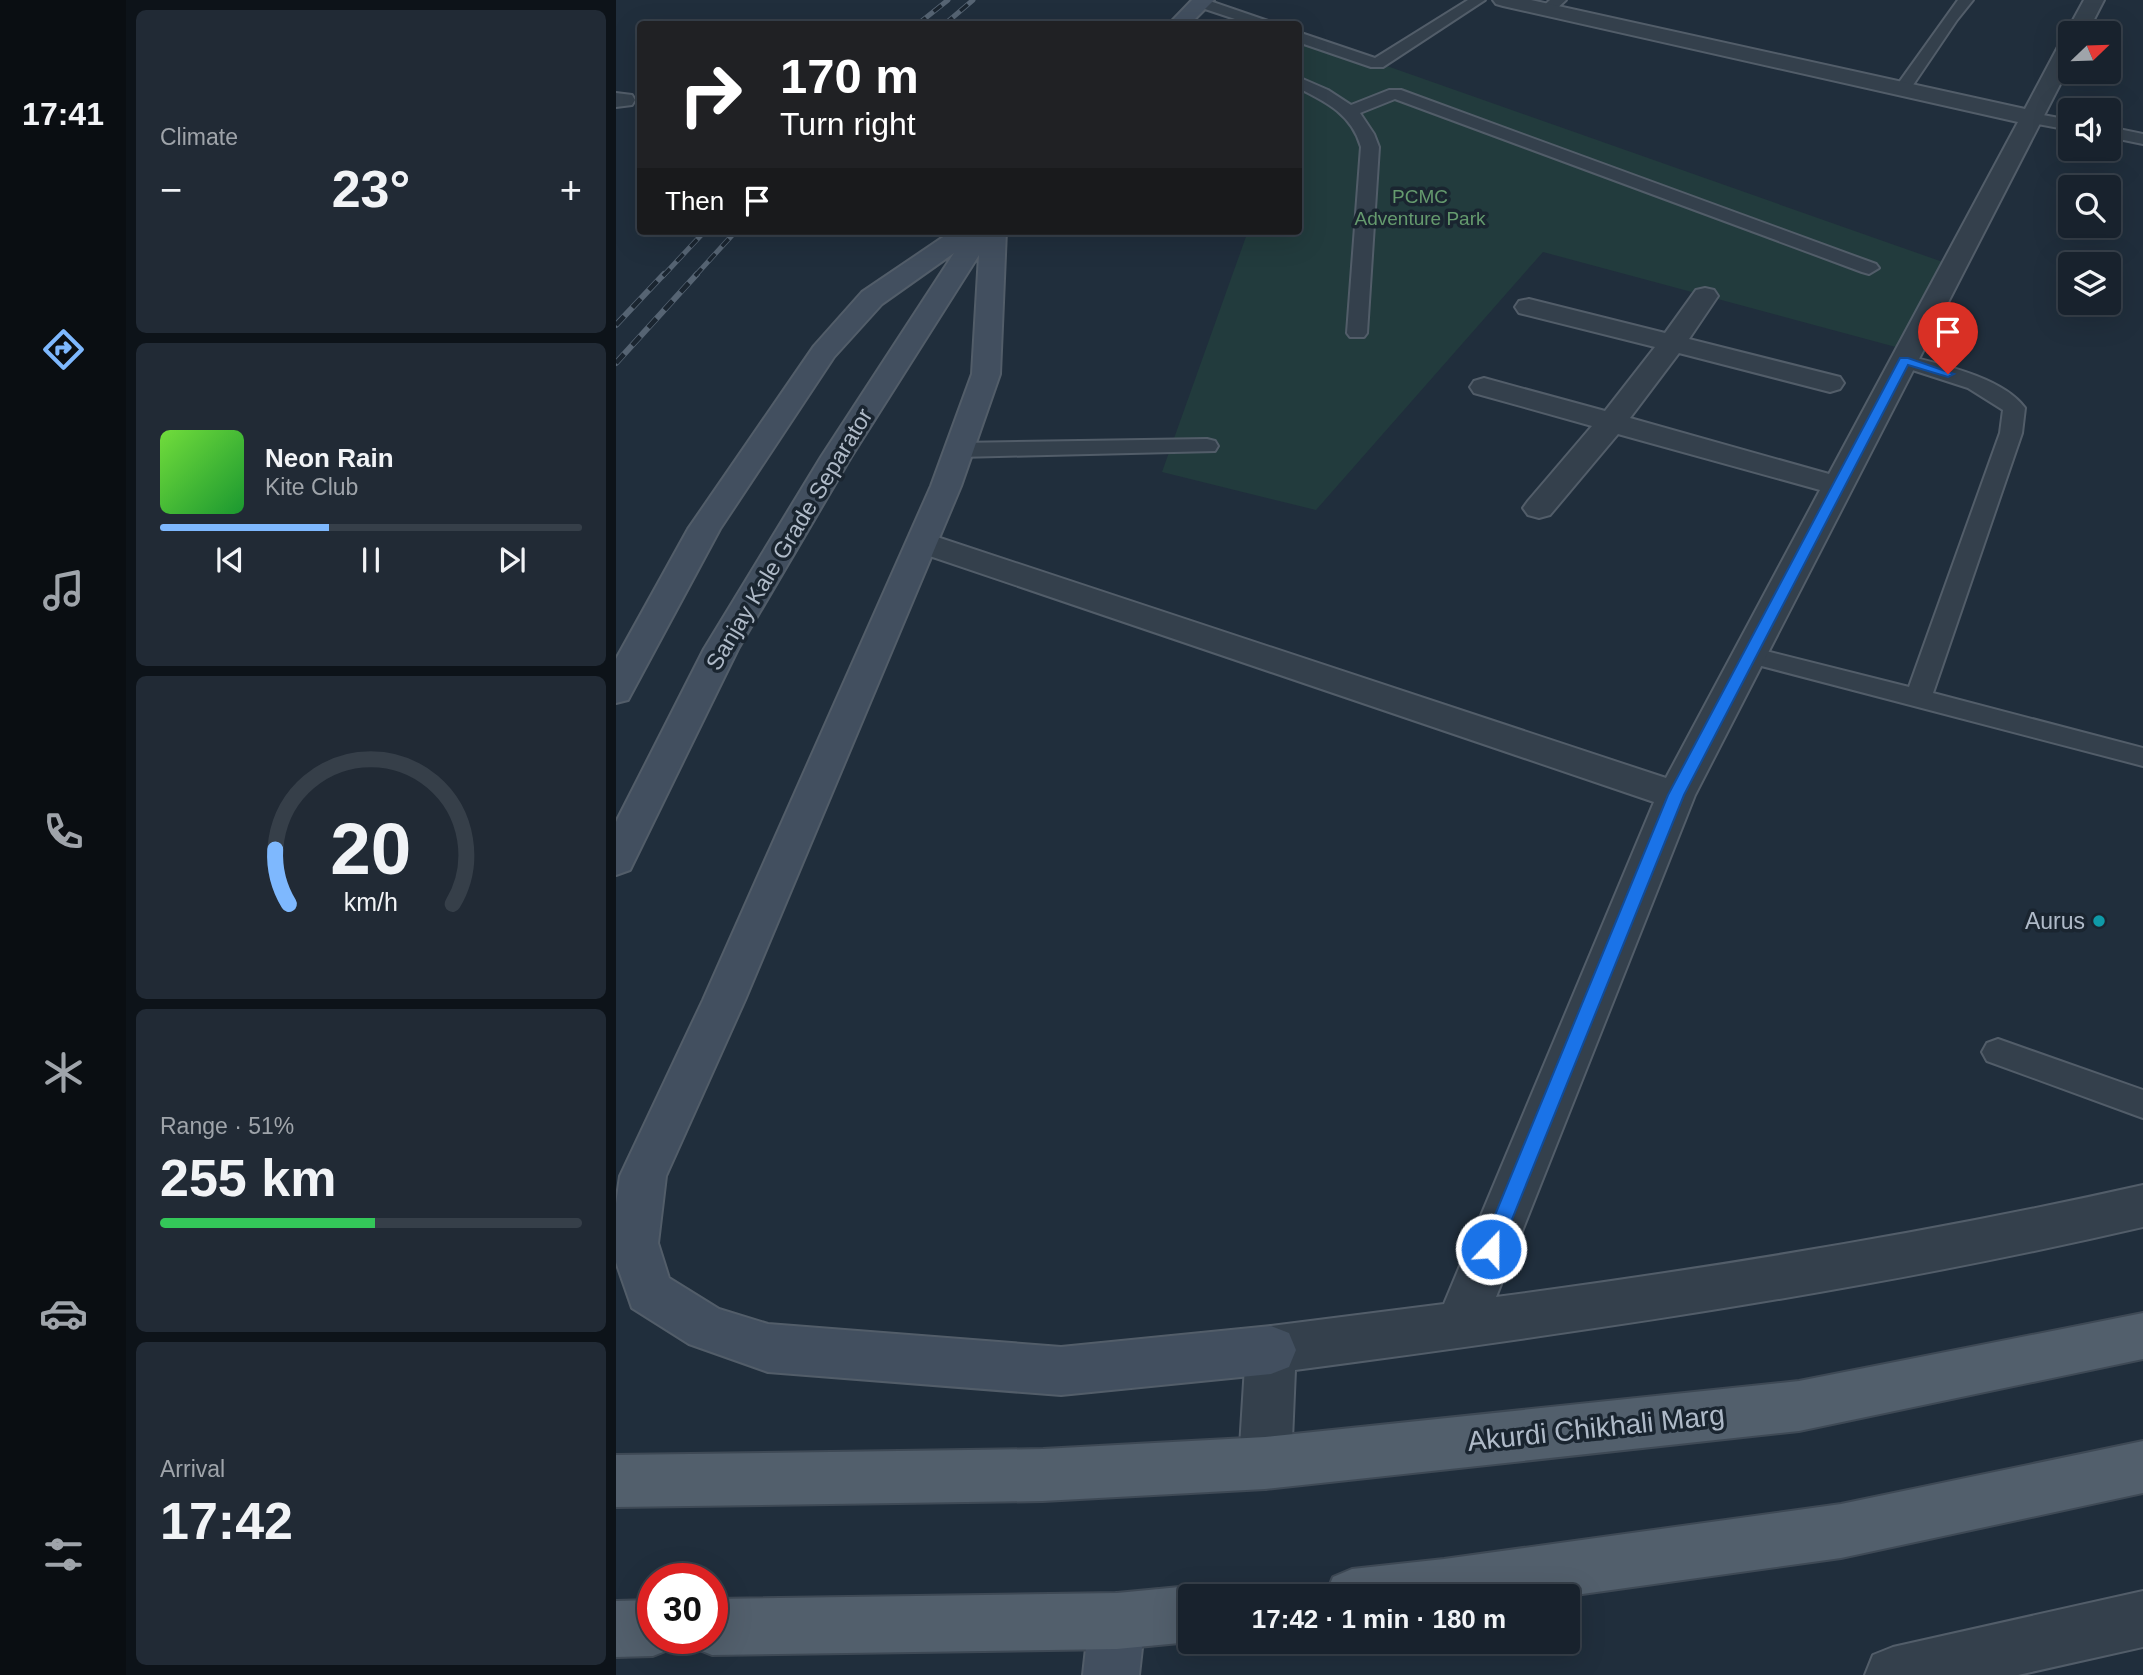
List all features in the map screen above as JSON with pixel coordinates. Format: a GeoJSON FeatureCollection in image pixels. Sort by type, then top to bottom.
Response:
{"type":"FeatureCollection","features":[{"type":"Feature","properties":{"kind":"main road"},"geometry":{"type":"LineString","coordinates":[[1182,21],[1203,2]]}},
{"type":"Feature","properties":{"kind":"main road"},"geometry":{"type":"LineString","coordinates":[[616,691],[704,529],[824,352],[872,298],[963,235]]}},
{"type":"Feature","properties":{"kind":"main road","name":"Sanjay Kale Grade Separator"},"geometry":{"type":"LineString","coordinates":[[616,860],[720,649],[930,306],[979,235]]}},
{"type":"Feature","properties":{"kind":"main road"},"geometry":{"type":"LineString","coordinates":[[993,235],[986,374],[959,450],[923,542],[724,1000],[643,1176],[634,1243],[649,1292],[706,1328],[768,1348],[1062,1371],[1271,1350]]}},
{"type":"Feature","properties":{"kind":"main road","name":"Akurdi Chikhali Marg"},"geometry":{"type":"LineString","coordinates":[[616,1482],[1044,1475],[1265,1462],[1798,1406],[2143,1336]]}},
{"type":"Feature","properties":{"kind":"main road"},"geometry":{"type":"LineString","coordinates":[[1458,1584],[1841,1531],[2143,1467]]}},
{"type":"Feature","properties":{"kind":"main road"},"geometry":{"type":"LineString","coordinates":[[728,1627],[1117,1622],[1178,1615]]}},
{"type":"Feature","properties":{"kind":"main road"},"geometry":{"type":"LineString","coordinates":[[1111,1675],[1117,1622]]}},
{"type":"Feature","properties":{"kind":"main road"},"geometry":{"type":"LineString","coordinates":[[616,1629],[637,1628]]}},
{"type":"Feature","properties":{"kind":"street"},"geometry":{"type":"LineString","coordinates":[[1503,0],[1553,5],[2032,118]]}},
{"type":"Feature","properties":{"kind":"street"},"geometry":{"type":"LineString","coordinates":[[2083,21],[2094,0]]}},
{"type":"Feature","properties":{"kind":"street"},"geometry":{"type":"LineString","coordinates":[[1460,1325],[1676,795],[2058,68]]}},
{"type":"Feature","properties":{"kind":"street"},"geometry":{"type":"LineString","coordinates":[[1539,508],[1613,423],[1674,344],[1705,296]]}},
{"type":"Feature","properties":{"kind":"street"},"geometry":{"type":"LineString","coordinates":[[1528,307],[1830,383]]}},
{"type":"Feature","properties":{"kind":"street"},"geometry":{"type":"LineString","coordinates":[[1484,387],[1839,486]]}},
{"type":"Feature","properties":{"kind":"street"},"geometry":{"type":"LineString","coordinates":[[923,542],[1676,795]]}},
{"type":"Feature","properties":{"kind":"street"},"geometry":{"type":"LineString","coordinates":[[1265,1462],[1271,1350],[1756,1284],[2044,1230],[2143,1206]]}},
{"type":"Feature","properties":{"kind":"street"},"geometry":{"type":"LineString","coordinates":[[1893,1675],[2143,1619]]}},
{"type":"Feature","properties":{"kind":"lane"},"geometry":{"type":"LineString","coordinates":[[1302,38],[1377,64],[1479,0]]}},
{"type":"Feature","properties":{"kind":"lane"},"geometry":{"type":"LineString","coordinates":[[1903,88],[1951,17],[1966,0]]}},
{"type":"Feature","properties":{"kind":"lane"},"geometry":{"type":"LineString","coordinates":[[1203,2],[1255,21]]}},
{"type":"Feature","properties":{"kind":"lane"},"geometry":{"type":"LineString","coordinates":[[1302,84],[1351,111],[1366,128],[1370,147],[1357,333]]}},
{"type":"Feature","properties":{"kind":"lane"},"geometry":{"type":"LineString","coordinates":[[1351,111],[1395,93],[1869,268]]}},
{"type":"Feature","properties":{"kind":"lane"},"geometry":{"type":"LineString","coordinates":[[2032,118],[2058,123]]}},
{"type":"Feature","properties":{"kind":"lane"},"geometry":{"type":"LineString","coordinates":[[2121,134],[2143,139]]}},
{"type":"Feature","properties":{"kind":"lane"},"geometry":{"type":"LineString","coordinates":[[1904,361],[1970,380],[1998,394],[2014,408],[2011,433],[1918,698]]}},
{"type":"Feature","properties":{"kind":"lane"},"geometry":{"type":"LineString","coordinates":[[959,450],[1207,446]]}},
{"type":"Feature","properties":{"kind":"lane"},"geometry":{"type":"LineString","coordinates":[[1750,655],[2143,757]]}},
{"type":"Feature","properties":{"kind":"lane"},"geometry":{"type":"LineString","coordinates":[[1998,1052],[2143,1104]]}},
{"type":"Feature","properties":{"kind":"green space","name":"PCMC Adventure Park"},"geometry":{"type":"Polygon","coordinates":[[[1302,36],[1957,267],[1918,353],[1543,252],[1316,510],[1162,472],[1247,235],[1302,235],[1302,36]]]}},
{"type":"Feature","properties":{"kind":"railway"},"geometry":{"type":"LineString","coordinates":[[922,21],[948,0]]}},
{"type":"Feature","properties":{"kind":"railway"},"geometry":{"type":"LineString","coordinates":[[948,21],[973,0]]}},
{"type":"Feature","properties":{"kind":"railway"},"geometry":{"type":"LineString","coordinates":[[663,276],[701,235]]}},
{"type":"Feature","properties":{"kind":"railway"},"geometry":{"type":"LineString","coordinates":[[695,276],[732,235]]}},
{"type":"Feature","properties":{"kind":"railway"},"geometry":{"type":"LineString","coordinates":[[616,325],[664,274]]}},
{"type":"Feature","properties":{"kind":"railway"},"geometry":{"type":"LineString","coordinates":[[616,363],[697,274]]}},
{"type":"Feature","properties":{"kind":"place","name":"Aurus"},"geometry":{"type":"Point","coordinates":[2099,921]}},
{"type":"Feature","properties":{"kind":"route"},"geometry":{"type":"LineString","coordinates":[[1491,1249],[1676,795],[1904,361],[1948,374]]}}]}
